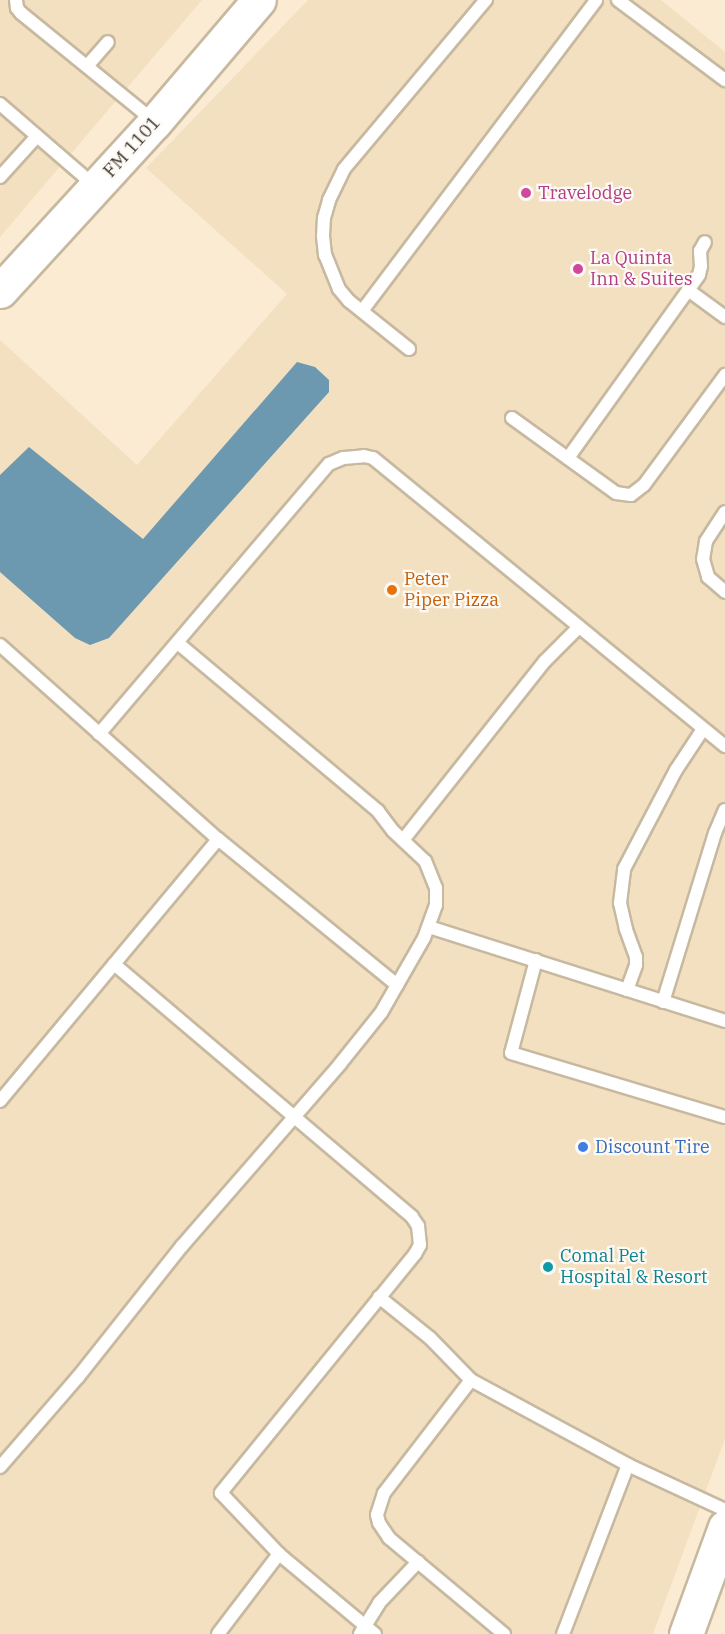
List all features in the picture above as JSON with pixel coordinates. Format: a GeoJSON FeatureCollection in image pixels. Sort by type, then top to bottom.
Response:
{"type":"FeatureCollection","features":[{"type":"Feature","properties":{"kind":"main road","name":"FM 1101"},"geometry":{"type":"LineString","coordinates":[[0,291],[155,122],[259,0]]}},
{"type":"Feature","properties":{"kind":"main road"},"geometry":{"type":"LineString","coordinates":[[686,1634],[725,1527]]}},
{"type":"Feature","properties":{"kind":"lane"},"geometry":{"type":"LineString","coordinates":[[16,0],[21,13],[88,65],[155,122]]}},
{"type":"Feature","properties":{"kind":"lane"},"geometry":{"type":"LineString","coordinates":[[409,349],[339,289],[328,264],[322,236],[329,200],[344,169],[486,0]]}},
{"type":"Feature","properties":{"kind":"lane"},"geometry":{"type":"LineString","coordinates":[[362,311],[596,0]]}},
{"type":"Feature","properties":{"kind":"lane"},"geometry":{"type":"LineString","coordinates":[[618,0],[725,80]]}},
{"type":"Feature","properties":{"kind":"lane"},"geometry":{"type":"LineString","coordinates":[[88,65],[108,42]]}},
{"type":"Feature","properties":{"kind":"lane"},"geometry":{"type":"LineString","coordinates":[[0,104],[96,187]]}},
{"type":"Feature","properties":{"kind":"lane"},"geometry":{"type":"LineString","coordinates":[[0,177],[37,136]]}},
{"type":"Feature","properties":{"kind":"lane"},"geometry":{"type":"LineString","coordinates":[[568,458],[701,271],[700,251],[705,242]]}},
{"type":"Feature","properties":{"kind":"lane"},"geometry":{"type":"LineString","coordinates":[[688,290],[725,317]]}},
{"type":"Feature","properties":{"kind":"lane"},"geometry":{"type":"LineString","coordinates":[[512,418],[616,493],[631,495],[639,491],[725,375]]}},
{"type":"Feature","properties":{"kind":"lane"},"geometry":{"type":"LineString","coordinates":[[99,734],[329,464],[356,456],[373,458],[725,746]]}},
{"type":"Feature","properties":{"kind":"lane"},"geometry":{"type":"LineString","coordinates":[[725,512],[706,540],[703,560],[708,577],[725,592]]}},
{"type":"Feature","properties":{"kind":"lane"},"geometry":{"type":"LineString","coordinates":[[403,840],[545,661],[579,627]]}},
{"type":"Feature","properties":{"kind":"lane"},"geometry":{"type":"LineString","coordinates":[[0,1467],[78,1377],[182,1246],[381,1013],[429,927],[437,896],[434,879],[425,861],[370,804],[178,643]]}},
{"type":"Feature","properties":{"kind":"lane"},"geometry":{"type":"LineString","coordinates":[[0,645],[218,839],[397,985]]}},
{"type":"Feature","properties":{"kind":"lane"},"geometry":{"type":"LineString","coordinates":[[627,990],[636,965],[636,957],[620,903],[624,868],[676,770],[703,729]]}},
{"type":"Feature","properties":{"kind":"lane"},"geometry":{"type":"LineString","coordinates":[[663,1002],[715,833],[725,810]]}},
{"type":"Feature","properties":{"kind":"lane"},"geometry":{"type":"LineString","coordinates":[[0,1101],[218,839]]}},
{"type":"Feature","properties":{"kind":"lane"},"geometry":{"type":"LineString","coordinates":[[429,927],[725,1021]]}},
{"type":"Feature","properties":{"kind":"lane"},"geometry":{"type":"LineString","coordinates":[[536,960],[511,1053],[725,1117]]}},
{"type":"Feature","properties":{"kind":"lane"},"geometry":{"type":"LineString","coordinates":[[114,964],[412,1217],[418,1226],[420,1245],[415,1254],[220,1493],[279,1554],[363,1629],[375,1634]]}},
{"type":"Feature","properties":{"kind":"lane"},"geometry":{"type":"LineString","coordinates":[[379,1297],[429,1338],[471,1380],[628,1465],[725,1510]]}},
{"type":"Feature","properties":{"kind":"lane"},"geometry":{"type":"LineString","coordinates":[[471,1380],[380,1500],[377,1515],[383,1531],[504,1634]]}},
{"type":"Feature","properties":{"kind":"lane"},"geometry":{"type":"LineString","coordinates":[[563,1634],[628,1465]]}},
{"type":"Feature","properties":{"kind":"lane"},"geometry":{"type":"LineString","coordinates":[[218,1634],[279,1554]]}},
{"type":"Feature","properties":{"kind":"lane"},"geometry":{"type":"LineString","coordinates":[[363,1629],[379,1603],[418,1562]]}},
{"type":"Feature","properties":{"kind":"shaded area"},"geometry":{"type":"Polygon","coordinates":[[[0,0],[202,0],[0,237],[0,0]]]}},
{"type":"Feature","properties":{"kind":"shaded area"},"geometry":{"type":"Polygon","coordinates":[[[308,0],[661,0],[725,52],[725,1439],[653,1634],[0,1634],[0,340],[137,465],[287,294],[146,168],[308,0]]]}},
{"type":"Feature","properties":{"kind":"water"},"geometry":{"type":"Polygon","coordinates":[[[297,362],[315,367],[329,380],[329,392],[109,638],[90,645],[75,638],[0,572],[0,475],[29,447],[143,539],[297,362]]]}},
{"type":"Feature","properties":{"kind":"place","name":"Travelodge"},"geometry":{"type":"Point","coordinates":[526,193]}},
{"type":"Feature","properties":{"kind":"place","name":"La Quinta Inn & Suites"},"geometry":{"type":"Point","coordinates":[578,269]}},
{"type":"Feature","properties":{"kind":"place","name":"Peter Piper Pizza"},"geometry":{"type":"Point","coordinates":[392,590]}},
{"type":"Feature","properties":{"kind":"place","name":"Discount Tire"},"geometry":{"type":"Point","coordinates":[583,1147]}},
{"type":"Feature","properties":{"kind":"place","name":"Comal Pet Hospital & Resort"},"geometry":{"type":"Point","coordinates":[548,1267]}}]}
